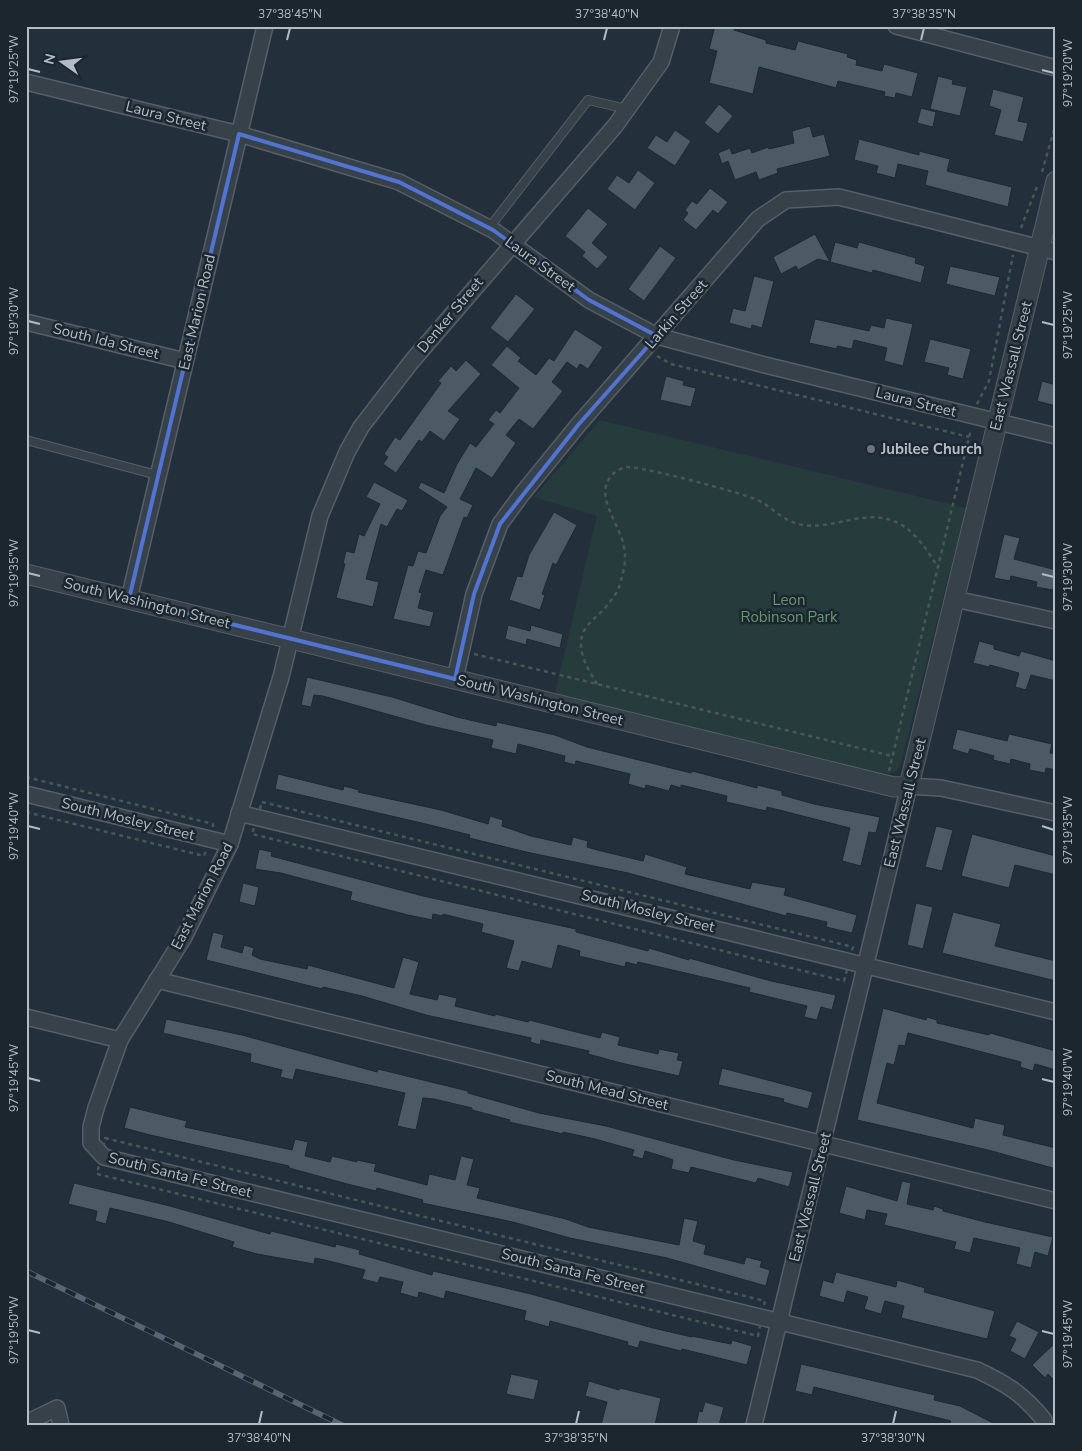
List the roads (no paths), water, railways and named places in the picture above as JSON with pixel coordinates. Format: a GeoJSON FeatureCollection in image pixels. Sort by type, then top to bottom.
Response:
{"type":"FeatureCollection","features":[{"type":"Feature","properties":{"kind":"street","name":"East Marion Road"},"geometry":{"type":"LineString","coordinates":[[129,599],[265,26]]}},
{"type":"Feature","properties":{"kind":"street","name":"Denker Street"},"geometry":{"type":"LineString","coordinates":[[290,638],[320,516],[347,452],[361,427],[412,360],[615,126],[661,62],[672,26]]}},
{"type":"Feature","properties":{"kind":"street"},"geometry":{"type":"LineString","coordinates":[[896,26],[1056,68]]}},
{"type":"Feature","properties":{"kind":"street","name":"Laura Street"},"geometry":{"type":"LineString","coordinates":[[26,82],[239,134],[399,182],[489,228],[589,300],[657,336],[765,365],[1056,436]]}},
{"type":"Feature","properties":{"kind":"street","name":"East Wassall Street"},"geometry":{"type":"LineString","coordinates":[[754,1425],[998,422],[1048,250],[1056,181]]}},
{"type":"Feature","properties":{"kind":"street","name":"Larkin Street"},"geometry":{"type":"LineString","coordinates":[[455,679],[474,594],[500,524],[579,424],[758,219],[786,200],[839,197],[1048,250]]}},
{"type":"Feature","properties":{"kind":"street","name":"South Ida Street"},"geometry":{"type":"LineString","coordinates":[[26,322],[185,361]]}},
{"type":"Feature","properties":{"kind":"street","name":"South Washington Street"},"geometry":{"type":"LineString","coordinates":[[26,574],[888,785],[941,788],[1056,813]]}},
{"type":"Feature","properties":{"kind":"street"},"geometry":{"type":"LineString","coordinates":[[955,598],[1056,621]]}},
{"type":"Feature","properties":{"kind":"street","name":"East Marion Road"},"geometry":{"type":"LineString","coordinates":[[91,1144],[91,1127],[96,1108],[120,1040],[184,937],[230,844],[281,677],[290,638]]}},
{"type":"Feature","properties":{"kind":"street","name":"South Mosley Street"},"geometry":{"type":"LineString","coordinates":[[26,794],[230,844]]}},
{"type":"Feature","properties":{"kind":"street","name":"South Mosley Street"},"geometry":{"type":"LineString","coordinates":[[239,812],[1056,1012]]}},
{"type":"Feature","properties":{"kind":"street","name":"South Mead Street"},"geometry":{"type":"LineString","coordinates":[[157,980],[1056,1202]]}},
{"type":"Feature","properties":{"kind":"street"},"geometry":{"type":"LineString","coordinates":[[26,1017],[120,1040]]}},
{"type":"Feature","properties":{"kind":"street","name":"South Santa Fe Street"},"geometry":{"type":"LineString","coordinates":[[91,1144],[104,1157],[977,1370],[1009,1385],[1029,1401],[1046,1419]]}},
{"type":"Feature","properties":{"kind":"street"},"geometry":{"type":"LineString","coordinates":[[26,1423],[57,1408],[61,1425]]}},
{"type":"Feature","properties":{"kind":"lane"},"geometry":{"type":"LineString","coordinates":[[489,228],[588,100],[627,109]]}},
{"type":"Feature","properties":{"kind":"lane"},"geometry":{"type":"LineString","coordinates":[[26,440],[157,475]]}},
{"type":"Feature","properties":{"kind":"railway"},"geometry":{"type":"LineString","coordinates":[[26,1271],[342,1425]]}},
{"type":"Feature","properties":{"kind":"place","name":"Jubilee Church"},"geometry":{"type":"Point","coordinates":[871,449]}},
{"type":"Feature","properties":{"kind":"park label","name":"Leon Robinson Park"},"geometry":{"type":"Point","coordinates":[789,608]}}]}
